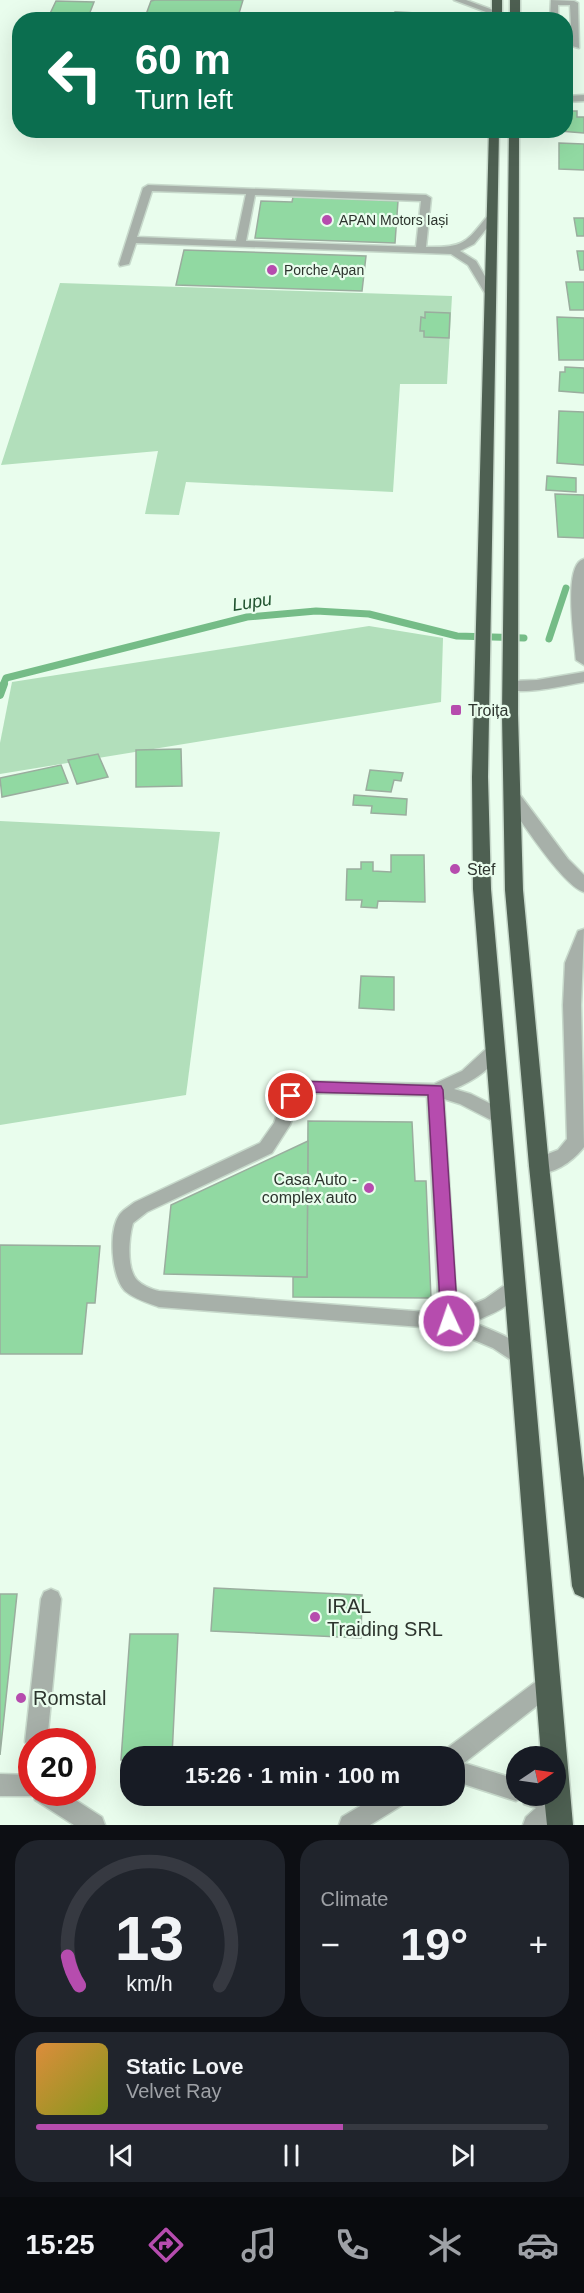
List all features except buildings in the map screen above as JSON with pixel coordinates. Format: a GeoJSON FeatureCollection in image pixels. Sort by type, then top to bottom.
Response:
{"type":"FeatureCollection","features":[{"type":"Feature","properties":{"kind":"highway"},"geometry":{"type":"LineString","coordinates":[[494,138],[480,777],[482,878],[499,1116],[553,1746]]}},
{"type":"Feature","properties":{"kind":"highway"},"geometry":{"type":"LineString","coordinates":[[514,138],[511,686],[514,890],[539,1166],[584,1586]]}},
{"type":"Feature","properties":{"kind":"street"},"geometry":{"type":"LineString","coordinates":[[584,562],[578,580],[584,660]]}},
{"type":"Feature","properties":{"kind":"street"},"geometry":{"type":"LineString","coordinates":[[511,686],[537,685],[584,677]]}},
{"type":"Feature","properties":{"kind":"street"},"geometry":{"type":"LineString","coordinates":[[512,796],[562,863],[584,886]]}},
{"type":"Feature","properties":{"kind":"street"},"geometry":{"type":"LineString","coordinates":[[539,1166],[565,1156],[577,1141],[572,1005],[574,963],[584,936]]}},
{"type":"Feature","properties":{"kind":"lane"},"geometry":{"type":"LineString","coordinates":[[458,0],[487,12]]}},
{"type":"Feature","properties":{"kind":"lane"},"geometry":{"type":"LineString","coordinates":[[554,12],[554,2],[574,3],[580,46]]}},
{"type":"Feature","properties":{"kind":"lane"},"geometry":{"type":"LineString","coordinates":[[124,264],[148,188],[426,198],[421,250]]}},
{"type":"Feature","properties":{"kind":"lane"},"geometry":{"type":"LineString","coordinates":[[240,244],[251,192]]}},
{"type":"Feature","properties":{"kind":"lane"},"geometry":{"type":"LineString","coordinates":[[132,240],[453,251],[471,242],[493,215]]}},
{"type":"Feature","properties":{"kind":"lane"},"geometry":{"type":"LineString","coordinates":[[453,251],[472,263],[490,293]]}},
{"type":"Feature","properties":{"kind":"lane"},"geometry":{"type":"LineString","coordinates":[[435,1090],[462,1080],[478,1070],[494,1051]]}},
{"type":"Feature","properties":{"kind":"lane"},"geometry":{"type":"LineString","coordinates":[[499,1116],[465,1099],[435,1090],[298,1086],[291,1096],[282,1125],[266,1148],[141,1207],[126,1219],[122,1239],[123,1263],[127,1281],[138,1291],[159,1299],[449,1321],[475,1315],[497,1302],[515,1287]]}},
{"type":"Feature","properties":{"kind":"lane"},"geometry":{"type":"LineString","coordinates":[[435,1090],[449,1321]]}},
{"type":"Feature","properties":{"kind":"lane"},"geometry":{"type":"LineString","coordinates":[[449,1321],[499,1342],[521,1356]]}},
{"type":"Feature","properties":{"kind":"lane"},"geometry":{"type":"LineString","coordinates":[[37,1728],[51,1599]]}},
{"type":"Feature","properties":{"kind":"lane"},"geometry":{"type":"LineString","coordinates":[[465,1749],[549,1684]]}},
{"type":"Feature","properties":{"kind":"lane"},"geometry":{"type":"LineString","coordinates":[[465,1774],[506,1787]]}},
{"type":"Feature","properties":{"kind":"lane"},"geometry":{"type":"LineString","coordinates":[[0,1785],[18,1786]]}},
{"type":"Feature","properties":{"kind":"lane"},"geometry":{"type":"LineString","coordinates":[[65,1806],[94,1825]]}},
{"type":"Feature","properties":{"kind":"lane"},"geometry":{"type":"LineString","coordinates":[[350,1825],[380,1806]]}},
{"type":"Feature","properties":{"kind":"lane"},"geometry":{"type":"LineString","coordinates":[[534,1825],[559,1814]]}},
{"type":"Feature","properties":{"kind":"green space"},"geometry":{"type":"Polygon","coordinates":[[[60,283],[452,296],[447,384],[400,384],[393,492],[186,482],[179,515],[145,514],[158,451],[1,465],[60,283]]]}},
{"type":"Feature","properties":{"kind":"green space"},"geometry":{"type":"Polygon","coordinates":[[[369,626],[443,638],[441,702],[0,774],[0,743],[12,682],[369,626]]]}},
{"type":"Feature","properties":{"kind":"green space"},"geometry":{"type":"Polygon","coordinates":[[[0,821],[220,832],[186,1095],[0,1125],[0,821]]]}},
{"type":"Feature","properties":{"kind":"waterway","name":"Lupu"},"geometry":{"type":"LineString","coordinates":[[549,639],[566,588]]}},
{"type":"Feature","properties":{"kind":"waterway","name":"Lupu"},"geometry":{"type":"LineString","coordinates":[[3,685],[6,678],[247,617],[316,611],[369,614],[457,636],[524,638]]}},
{"type":"Feature","properties":{"kind":"waterway","name":"Lupu"},"geometry":{"type":"LineString","coordinates":[[0,695],[4,684]]}},
{"type":"Feature","properties":{"kind":"place","name":"APAN Motors Iași"},"geometry":{"type":"Point","coordinates":[327,220]}},
{"type":"Feature","properties":{"kind":"place","name":"Porche Apan"},"geometry":{"type":"Point","coordinates":[272,270]}},
{"type":"Feature","properties":{"kind":"place","name":"Troița"},"geometry":{"type":"Point","coordinates":[456,710]}},
{"type":"Feature","properties":{"kind":"place","name":"Stef"},"geometry":{"type":"Point","coordinates":[455,869]}},
{"type":"Feature","properties":{"kind":"place","name":"Casa Auto - complex auto"},"geometry":{"type":"Point","coordinates":[369,1188]}},
{"type":"Feature","properties":{"kind":"place","name":"IRAL Traiding SRL"},"geometry":{"type":"Point","coordinates":[315,1617]}},
{"type":"Feature","properties":{"kind":"place","name":"Romstal"},"geometry":{"type":"Point","coordinates":[21,1698]}},
{"type":"Feature","properties":{"kind":"route"},"geometry":{"type":"LineString","coordinates":[[291,1096],[298,1086],[435,1090],[449,1321]]}}]}
